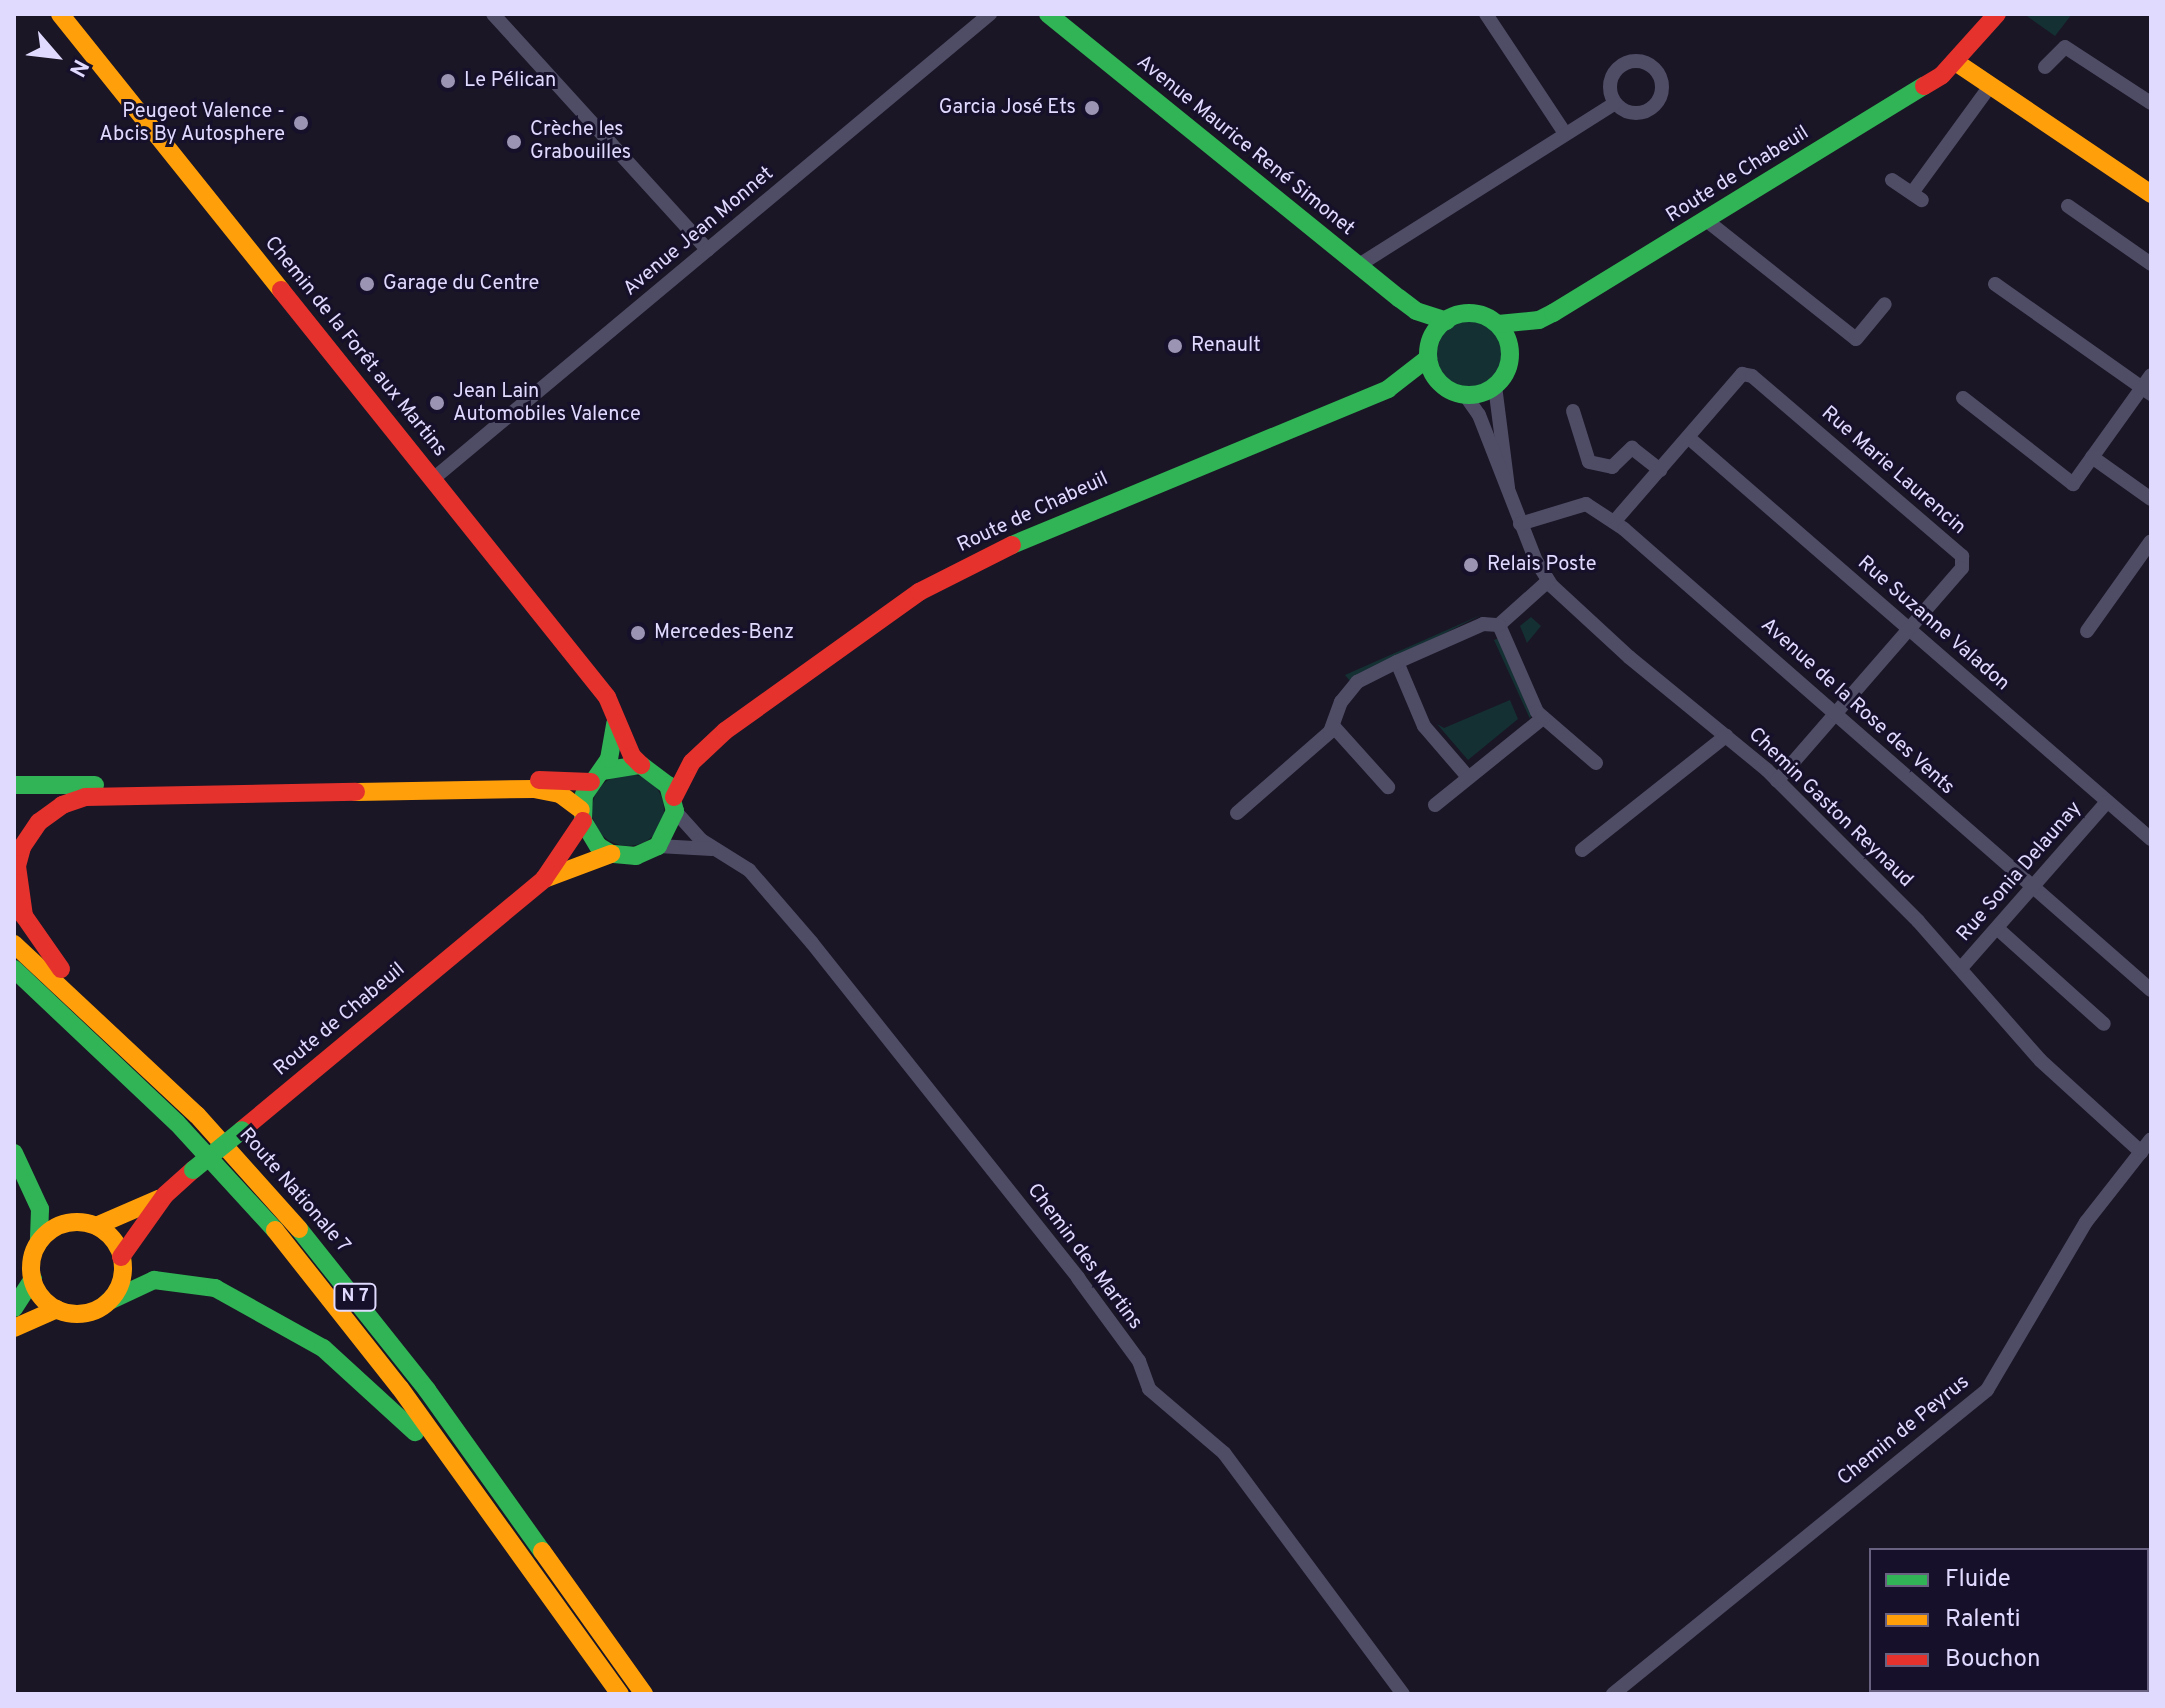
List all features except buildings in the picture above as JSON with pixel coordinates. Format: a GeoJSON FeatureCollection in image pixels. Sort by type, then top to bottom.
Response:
{"type":"FeatureCollection","features":[{"type":"Feature","properties":{"kind":"main road","name":"Chemin de la Forêt aux Martins"},"geometry":{"type":"LineString","coordinates":[[60,14],[614,708],[626,743],[646,767]]}},
{"type":"Feature","properties":{"kind":"main road","name":"Avenue Maurice René Simonet"},"geometry":{"type":"LineString","coordinates":[[1048,14],[1416,311],[1432,338]]}},
{"type":"Feature","properties":{"kind":"main road","name":"Route de Chabeuil"},"geometry":{"type":"LineString","coordinates":[[1510,354],[1539,320],[1957,63],[1997,14]]}},
{"type":"Feature","properties":{"kind":"main road"},"geometry":{"type":"LineString","coordinates":[[1957,63],[2151,194]]}},
{"type":"Feature","properties":{"kind":"main road","name":"Avenue Maurice René Simonet"},"geometry":{"type":"LineString","coordinates":[[1416,311],[1446,321]]}},
{"type":"Feature","properties":{"kind":"main road"},"geometry":{"type":"LineString","coordinates":[[1472,313],[1498,324],[1510,354],[1495,386],[1465,395],[1439,382],[1428,358],[1432,338],[1446,321],[1472,313]]}},
{"type":"Feature","properties":{"kind":"main road","name":"Route de Chabeuil"},"geometry":{"type":"LineString","coordinates":[[1498,324],[1539,320]]}},
{"type":"Feature","properties":{"kind":"main road","name":"Route de Chabeuil"},"geometry":{"type":"LineString","coordinates":[[1388,389],[1428,358]]}},
{"type":"Feature","properties":{"kind":"main road","name":"Route de Chabeuil"},"geometry":{"type":"LineString","coordinates":[[725,731],[847,640],[919,592],[997,551],[1388,389],[1439,382]]}},
{"type":"Feature","properties":{"kind":"main road"},"geometry":{"type":"LineString","coordinates":[[544,879],[582,815],[596,776],[614,745],[614,708]]}},
{"type":"Feature","properties":{"kind":"main road"},"geometry":{"type":"LineString","coordinates":[[14,785],[596,776],[616,765],[646,767],[725,731]]}},
{"type":"Feature","properties":{"kind":"main road"},"geometry":{"type":"LineString","coordinates":[[544,879],[611,854],[636,856],[658,846],[692,762],[725,731]]}},
{"type":"Feature","properties":{"kind":"main road"},"geometry":{"type":"LineString","coordinates":[[646,767],[674,804]]}},
{"type":"Feature","properties":{"kind":"main road"},"geometry":{"type":"LineString","coordinates":[[83,1005],[75,983],[34,935],[17,887],[26,838],[62,805],[98,795],[534,789],[560,794],[582,815],[598,846],[611,854]]}},
{"type":"Feature","properties":{"kind":"main road","name":"Route de Chabeuil"},"geometry":{"type":"LineString","coordinates":[[165,1195],[544,879]]}},
{"type":"Feature","properties":{"kind":"main road","name":"Route Nationale 7"},"geometry":{"type":"LineString","coordinates":[[14,944],[83,1005],[197,1115],[336,1271],[644,1694]]}},
{"type":"Feature","properties":{"kind":"main road","name":"Route Nationale 7"},"geometry":{"type":"LineString","coordinates":[[14,969],[177,1123],[282,1238],[483,1502],[620,1694]]}},
{"type":"Feature","properties":{"kind":"main road"},"geometry":{"type":"LineString","coordinates":[[14,1153],[40,1209],[33,1279],[14,1308]]}},
{"type":"Feature","properties":{"kind":"main road"},"geometry":{"type":"LineString","coordinates":[[39,1242],[65,1224],[96,1226],[165,1195]]}},
{"type":"Feature","properties":{"kind":"main road"},"geometry":{"type":"LineString","coordinates":[[121,1257],[165,1195]]}},
{"type":"Feature","properties":{"kind":"main road"},"geometry":{"type":"LineString","coordinates":[[96,1226],[112,1238],[121,1257],[121,1281],[109,1301]]}},
{"type":"Feature","properties":{"kind":"main road"},"geometry":{"type":"LineString","coordinates":[[33,1279],[42,1297],[57,1309],[84,1313],[142,1284],[175,1279],[200,1283],[235,1298],[343,1364],[483,1502]]}},
{"type":"Feature","properties":{"kind":"main road"},"geometry":{"type":"LineString","coordinates":[[14,1328],[57,1309]]}},
{"type":"Feature","properties":{"kind":"street"},"geometry":{"type":"LineString","coordinates":[[493,14],[708,250]]}},
{"type":"Feature","properties":{"kind":"street","name":"Avenue Jean Monnet"},"geometry":{"type":"LineString","coordinates":[[433,479],[990,14]]}},
{"type":"Feature","properties":{"kind":"street"},"geometry":{"type":"LineString","coordinates":[[1486,14],[1564,132]]}},
{"type":"Feature","properties":{"kind":"street"},"geometry":{"type":"LineString","coordinates":[[2045,67],[2062,46],[2151,103]]}},
{"type":"Feature","properties":{"kind":"street"},"geometry":{"type":"LineString","coordinates":[[1892,180],[1917,197],[1990,86]]}},
{"type":"Feature","properties":{"kind":"street"},"geometry":{"type":"LineString","coordinates":[[1359,265],[1564,132],[1615,103]]}},
{"type":"Feature","properties":{"kind":"street"},"geometry":{"type":"LineString","coordinates":[[2068,206],[2151,264]]}},
{"type":"Feature","properties":{"kind":"street"},"geometry":{"type":"LineString","coordinates":[[1706,220],[1856,339],[1885,304]]}},
{"type":"Feature","properties":{"kind":"street"},"geometry":{"type":"LineString","coordinates":[[1995,284],[2146,391]]}},
{"type":"Feature","properties":{"kind":"street","name":"Rue Marie Laurencin"},"geometry":{"type":"LineString","coordinates":[[1614,522],[1742,374],[1752,376],[1962,556],[1962,568],[1777,781]]}},
{"type":"Feature","properties":{"kind":"street"},"geometry":{"type":"LineString","coordinates":[[1963,398],[2073,484],[2146,391],[2151,375]]}},
{"type":"Feature","properties":{"kind":"street","name":"Chemin Gaston Reynaud"},"geometry":{"type":"LineString","coordinates":[[1495,386],[1508,488]]}},
{"type":"Feature","properties":{"kind":"street","name":"Chemin Gaston Reynaud"},"geometry":{"type":"LineString","coordinates":[[1465,395],[1479,415],[1520,524],[1548,581],[1629,657],[1777,781],[1962,967],[2040,1060],[2141,1152]]}},
{"type":"Feature","properties":{"kind":"street"},"geometry":{"type":"LineString","coordinates":[[1573,411],[1589,462],[1612,467],[1642,436]]}},
{"type":"Feature","properties":{"kind":"street","name":"Rue Suzanne Valadon"},"geometry":{"type":"LineString","coordinates":[[1689,438],[2151,839]]}},
{"type":"Feature","properties":{"kind":"street"},"geometry":{"type":"LineString","coordinates":[[1632,448],[1660,470]]}},
{"type":"Feature","properties":{"kind":"street"},"geometry":{"type":"LineString","coordinates":[[2092,457],[2151,499]]}},
{"type":"Feature","properties":{"kind":"street","name":"Avenue de la Rose des Vents"},"geometry":{"type":"LineString","coordinates":[[1520,524],[1586,504],[1614,522],[2151,990]]}},
{"type":"Feature","properties":{"kind":"street"},"geometry":{"type":"LineString","coordinates":[[2087,631],[2151,541]]}},
{"type":"Feature","properties":{"kind":"street"},"geometry":{"type":"LineString","coordinates":[[1237,813],[1334,727],[1341,702],[1357,682],[1483,624],[1499,625],[1548,581]]}},
{"type":"Feature","properties":{"kind":"street"},"geometry":{"type":"LineString","coordinates":[[1499,625],[1543,718],[1596,763]]}},
{"type":"Feature","properties":{"kind":"street"},"geometry":{"type":"LineString","coordinates":[[1397,662],[1424,726],[1468,777]]}},
{"type":"Feature","properties":{"kind":"street"},"geometry":{"type":"LineString","coordinates":[[1435,805],[1543,718]]}},
{"type":"Feature","properties":{"kind":"street"},"geometry":{"type":"LineString","coordinates":[[1334,727],[1388,787]]}},
{"type":"Feature","properties":{"kind":"street"},"geometry":{"type":"LineString","coordinates":[[1582,850],[1726,736]]}},
{"type":"Feature","properties":{"kind":"street","name":"Rue Sonia Delaunay"},"geometry":{"type":"LineString","coordinates":[[1962,967],[2107,802]]}},
{"type":"Feature","properties":{"kind":"street","name":"Chemin des Martins"},"geometry":{"type":"LineString","coordinates":[[674,804],[690,832],[749,870],[812,943],[1078,1278],[1139,1361],[1155,1396],[1202,1429],[1224,1453],[1403,1694]]}},
{"type":"Feature","properties":{"kind":"street"},"geometry":{"type":"LineString","coordinates":[[658,846],[720,851]]}},
{"type":"Feature","properties":{"kind":"street"},"geometry":{"type":"LineString","coordinates":[[1998,929],[2104,1024]]}},
{"type":"Feature","properties":{"kind":"street","name":"Chemin de Peyrus"},"geometry":{"type":"LineString","coordinates":[[1613,1694],[1995,1382],[2086,1222],[2151,1139]]}},
{"type":"Feature","properties":{"kind":"green space"},"geometry":{"type":"Polygon","coordinates":[[[2024,14],[2072,14],[2055,36],[2024,14]]]}},
{"type":"Feature","properties":{"kind":"green space"},"geometry":{"type":"Polygon","coordinates":[[[1470,321],[1483,323],[1493,331],[1501,341],[1501,367],[1493,377],[1483,385],[1470,387],[1457,385],[1447,377],[1439,367],[1437,354],[1439,341],[1447,331],[1457,323],[1470,321]]]}},
{"type":"Feature","properties":{"kind":"green space"},"geometry":{"type":"Polygon","coordinates":[[[1483,614],[1350,681],[1345,675],[1483,614]]]}},
{"type":"Feature","properties":{"kind":"green space"},"geometry":{"type":"Polygon","coordinates":[[[1531,617],[1541,626],[1527,643],[1520,626],[1531,617]]]}},
{"type":"Feature","properties":{"kind":"green space"},"geometry":{"type":"Polygon","coordinates":[[[1499,638],[1531,715],[1530,719],[1494,640],[1499,638]]]}},
{"type":"Feature","properties":{"kind":"green space"},"geometry":{"type":"Polygon","coordinates":[[[1510,700],[1518,719],[1468,760],[1437,724],[1444,728],[1510,700]]]}},
{"type":"Feature","properties":{"kind":"green space"},"geometry":{"type":"Polygon","coordinates":[[[628,774],[648,780],[658,790],[664,810],[658,830],[648,840],[628,846],[608,840],[598,830],[592,810],[598,790],[608,780],[628,774]]]}},
{"type":"Feature","properties":{"kind":"traffic: fast"},"geometry":{"type":"LineString","coordinates":[[1048,14],[1399,298],[1416,311],[1446,321]]}},
{"type":"Feature","properties":{"kind":"traffic: fast"},"geometry":{"type":"LineString","coordinates":[[1498,324],[1539,320],[1553,313],[1924,86]]}},
{"type":"Feature","properties":{"kind":"traffic: fast"},"geometry":{"type":"LineString","coordinates":[[1469,313],[1485,316],[1498,325],[1507,338],[1510,354],[1507,370],[1498,383],[1485,392],[1469,395],[1453,392],[1440,383],[1431,370],[1428,354],[1431,338],[1440,325],[1453,316],[1469,313]]}},
{"type":"Feature","properties":{"kind":"traffic: fast"},"geometry":{"type":"LineString","coordinates":[[1012,545],[1388,389],[1428,358]]}},
{"type":"Feature","properties":{"kind":"traffic: fast"},"geometry":{"type":"LineString","coordinates":[[602,771],[641,765],[668,785],[675,811],[658,846],[636,856],[611,854],[598,846],[583,821],[584,795],[609,759],[615,724]]}},
{"type":"Feature","properties":{"kind":"traffic: fast"},"geometry":{"type":"LineString","coordinates":[[14,785],[95,785]]}},
{"type":"Feature","properties":{"kind":"traffic: fast"},"geometry":{"type":"LineString","coordinates":[[14,969],[177,1123],[275,1230]]}},
{"type":"Feature","properties":{"kind":"traffic: fast"},"geometry":{"type":"LineString","coordinates":[[193,1170],[242,1130]]}},
{"type":"Feature","properties":{"kind":"traffic: fast"},"geometry":{"type":"LineString","coordinates":[[14,1153],[40,1209],[39,1242]]}},
{"type":"Feature","properties":{"kind":"traffic: fast"},"geometry":{"type":"LineString","coordinates":[[299,1229],[427,1390],[542,1551]]}},
{"type":"Feature","properties":{"kind":"traffic: fast"},"geometry":{"type":"LineString","coordinates":[[14,1308],[33,1279]]}},
{"type":"Feature","properties":{"kind":"traffic: fast"},"geometry":{"type":"LineString","coordinates":[[109,1301],[154,1280],[215,1288],[323,1348],[415,1432]]}},
{"type":"Feature","properties":{"kind":"traffic: slow"},"geometry":{"type":"LineString","coordinates":[[60,14],[281,290]]}},
{"type":"Feature","properties":{"kind":"traffic: slow"},"geometry":{"type":"LineString","coordinates":[[1957,63],[2151,194]]}},
{"type":"Feature","properties":{"kind":"traffic: slow"},"geometry":{"type":"LineString","coordinates":[[356,792],[534,789],[560,794],[581,810]]}},
{"type":"Feature","properties":{"kind":"traffic: slow"},"geometry":{"type":"LineString","coordinates":[[544,879],[611,854]]}},
{"type":"Feature","properties":{"kind":"traffic: slow"},"geometry":{"type":"LineString","coordinates":[[14,944],[197,1115],[299,1229]]}},
{"type":"Feature","properties":{"kind":"traffic: slow"},"geometry":{"type":"LineString","coordinates":[[96,1226],[158,1199]]}},
{"type":"Feature","properties":{"kind":"traffic: slow"},"geometry":{"type":"LineString","coordinates":[[77,1222],[94,1226],[109,1236],[119,1251],[123,1268],[119,1285],[109,1300],[94,1310],[77,1314],[60,1310],[45,1300],[35,1285],[31,1268],[35,1251],[45,1236],[60,1226],[77,1222]]}},
{"type":"Feature","properties":{"kind":"traffic: slow"},"geometry":{"type":"LineString","coordinates":[[275,1230],[400,1388],[620,1694]]}},
{"type":"Feature","properties":{"kind":"traffic: slow"},"geometry":{"type":"LineString","coordinates":[[14,1328],[57,1309]]}},
{"type":"Feature","properties":{"kind":"traffic: slow"},"geometry":{"type":"LineString","coordinates":[[542,1551],[644,1694]]}},
{"type":"Feature","properties":{"kind":"traffic: jam"},"geometry":{"type":"LineString","coordinates":[[1924,86],[1942,75],[1997,14]]}},
{"type":"Feature","properties":{"kind":"traffic: jam"},"geometry":{"type":"LineString","coordinates":[[281,290],[607,697],[632,756],[641,765]]}},
{"type":"Feature","properties":{"kind":"traffic: jam"},"geometry":{"type":"LineString","coordinates":[[674,797],[692,762],[725,731],[919,592],[1012,545]]}},
{"type":"Feature","properties":{"kind":"traffic: jam"},"geometry":{"type":"LineString","coordinates":[[539,780],[591,782]]}},
{"type":"Feature","properties":{"kind":"traffic: jam"},"geometry":{"type":"LineString","coordinates":[[61,969],[24,916],[17,866],[22,847],[39,822],[62,805],[85,797],[356,792]]}},
{"type":"Feature","properties":{"kind":"traffic: jam"},"geometry":{"type":"LineString","coordinates":[[242,1130],[544,879],[583,821]]}},
{"type":"Feature","properties":{"kind":"traffic: jam"},"geometry":{"type":"LineString","coordinates":[[121,1257],[165,1195],[193,1170]]}},
{"type":"Feature","properties":{"kind":"place","name":"Le Pélican"},"geometry":{"type":"Point","coordinates":[448,81]}},
{"type":"Feature","properties":{"kind":"place","name":"Garcia José Ets"},"geometry":{"type":"Point","coordinates":[1092,108]}},
{"type":"Feature","properties":{"kind":"place","name":"Peugeot Valence - Abcis By Autosphere"},"geometry":{"type":"Point","coordinates":[301,123]}},
{"type":"Feature","properties":{"kind":"place","name":"Crèche les Grabouilles"},"geometry":{"type":"Point","coordinates":[514,142]}},
{"type":"Feature","properties":{"kind":"place","name":"Garage du Centre"},"geometry":{"type":"Point","coordinates":[367,284]}},
{"type":"Feature","properties":{"kind":"place","name":"Renault"},"geometry":{"type":"Point","coordinates":[1175,346]}},
{"type":"Feature","properties":{"kind":"place","name":"Jean Lain Automobiles Valence"},"geometry":{"type":"Point","coordinates":[437,403]}},
{"type":"Feature","properties":{"kind":"place","name":"Relais Poste"},"geometry":{"type":"Point","coordinates":[1471,565]}},
{"type":"Feature","properties":{"kind":"place","name":"Mercedes-Benz"},"geometry":{"type":"Point","coordinates":[638,633]}}]}
